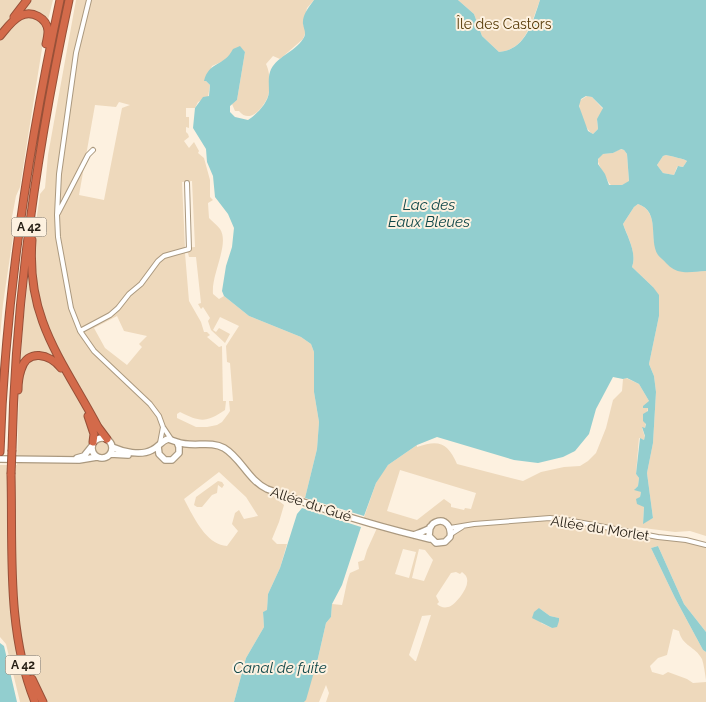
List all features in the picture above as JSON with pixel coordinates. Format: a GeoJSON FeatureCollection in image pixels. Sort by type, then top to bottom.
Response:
{"type":"FeatureCollection","features":[{"type":"Feature","properties":{"kind":"highway"},"geometry":{"type":"LineString","coordinates":[[0,34],[27,0]]}},
{"type":"Feature","properties":{"kind":"highway","name":"A 42"},"geometry":{"type":"LineString","coordinates":[[0,451],[5,355],[11,293],[35,131],[60,0]]}},
{"type":"Feature","properties":{"kind":"highway","name":"A 42"},"geometry":{"type":"LineString","coordinates":[[35,702],[21,657],[13,592],[12,409],[21,292],[31,212],[49,100],[69,0]]}},
{"type":"Feature","properties":{"kind":"highway"},"geometry":{"type":"LineString","coordinates":[[0,34],[20,16],[28,14],[39,16],[47,26],[47,38],[38,88],[35,131]]}},
{"type":"Feature","properties":{"kind":"highway"},"geometry":{"type":"LineString","coordinates":[[49,100],[46,147],[32,234],[33,289],[48,336],[98,427],[107,439]]}},
{"type":"Feature","properties":{"kind":"highway"},"geometry":{"type":"LineString","coordinates":[[12,409],[17,400],[23,365],[34,356],[49,357],[62,368],[86,411],[94,434],[93,444]]}},
{"type":"Feature","properties":{"kind":"highway"},"geometry":{"type":"LineString","coordinates":[[16,626],[28,671],[43,702]]}},
{"type":"Feature","properties":{"kind":"street"},"geometry":{"type":"LineString","coordinates":[[0,458],[70,460],[103,458],[110,454],[148,454],[165,460],[172,460],[179,453],[179,447],[163,427],[160,416],[150,404],[94,351],[80,331],[71,308],[58,237],[59,174],[76,53],[89,0]]}},
{"type":"Feature","properties":{"kind":"street"},"geometry":{"type":"LineString","coordinates":[[57,215],[88,155],[93,150]]}},
{"type":"Feature","properties":{"kind":"street"},"geometry":{"type":"LineString","coordinates":[[80,331],[118,308],[164,256],[189,249],[187,183]]}},
{"type":"Feature","properties":{"kind":"street"},"geometry":{"type":"LineString","coordinates":[[160,457],[158,452],[163,427]]}},
{"type":"Feature","properties":{"kind":"street"},"geometry":{"type":"LineString","coordinates":[[70,460],[84,456],[100,438],[107,439],[112,447],[128,452],[150,451],[165,439],[174,441]]}},
{"type":"Feature","properties":{"kind":"street","name":"Allée du Gué"},"geometry":{"type":"LineString","coordinates":[[174,441],[194,446]]}},
{"type":"Feature","properties":{"kind":"street"},"geometry":{"type":"LineString","coordinates":[[93,444],[93,452],[97,457]]}},
{"type":"Feature","properties":{"kind":"street","name":"Allée du Gué"},"geometry":{"type":"LineString","coordinates":[[179,453],[194,446],[208,444],[223,448],[254,481],[267,490],[359,520],[430,539]]}},
{"type":"Feature","properties":{"kind":"street"},"geometry":{"type":"LineString","coordinates":[[110,454],[112,447]]}},
{"type":"Feature","properties":{"kind":"street","name":"Allée du Morlet"},"geometry":{"type":"LineString","coordinates":[[451,531],[474,524],[538,518],[567,520],[633,533],[706,544]]}},
{"type":"Feature","properties":{"kind":"street"},"geometry":{"type":"LineString","coordinates":[[414,535],[434,523],[442,521],[447,524],[451,531],[449,539],[443,543],[436,543],[430,539],[430,527]]}},
{"type":"Feature","properties":{"kind":"green space"},"geometry":{"type":"Polygon","coordinates":[[[0,0],[53,0],[44,36],[20,187],[16,196],[12,217],[14,230],[0,337],[0,0]]]}},
{"type":"Feature","properties":{"kind":"green space"},"geometry":{"type":"Polygon","coordinates":[[[76,0],[314,0],[307,8],[303,24],[306,31],[303,39],[280,59],[273,56],[266,64],[270,84],[269,92],[263,105],[256,113],[248,116],[243,115],[239,111],[235,111],[232,104],[237,100],[245,52],[240,47],[228,59],[212,66],[206,81],[210,85],[208,97],[198,102],[195,108],[186,108],[186,117],[189,117],[189,128],[186,127],[186,132],[189,137],[184,141],[189,148],[194,142],[199,151],[198,153],[204,158],[210,180],[210,197],[213,200],[208,203],[209,218],[220,229],[222,235],[222,251],[213,286],[213,294],[219,299],[224,296],[249,316],[301,337],[311,344],[314,352],[314,392],[319,422],[317,449],[305,498],[299,496],[297,503],[274,495],[284,505],[272,539],[277,544],[287,544],[280,568],[268,594],[267,611],[263,612],[264,627],[246,658],[234,702],[20,702],[6,644],[0,637],[0,465],[17,465],[19,382],[24,316],[40,194],[45,188],[48,155],[76,0]],[[119,102],[116,107],[95,105],[79,195],[104,200],[122,108],[130,105],[119,102]],[[192,181],[182,182],[185,248],[195,247],[192,181]],[[185,253],[189,301],[201,322],[204,332],[210,335],[207,337],[219,347],[222,346],[223,401],[226,401],[225,410],[208,419],[193,418],[180,412],[177,414],[177,418],[196,427],[207,427],[222,422],[230,411],[229,401],[233,401],[230,363],[227,362],[226,346],[239,326],[220,317],[213,330],[216,332],[219,328],[230,334],[225,343],[211,330],[208,321],[210,318],[203,307],[201,309],[198,304],[201,303],[196,257],[189,257],[188,253],[185,253]],[[117,316],[94,328],[105,348],[127,365],[142,347],[139,344],[147,336],[124,331],[117,316]],[[219,472],[184,499],[196,521],[213,541],[227,546],[238,531],[232,524],[235,513],[239,510],[244,519],[258,516],[246,497],[219,472]]]}},
{"type":"Feature","properties":{"kind":"green space","name":"Île des Castors"},"geometry":{"type":"Polygon","coordinates":[[[458,0],[540,0],[531,25],[522,40],[516,46],[499,52],[482,36],[474,14],[458,0]]]}},
{"type":"Feature","properties":{"kind":"green space"},"geometry":{"type":"Polygon","coordinates":[[[587,96],[592,97],[603,109],[597,121],[598,129],[593,134],[585,124],[580,109],[579,101],[587,96]]]}},
{"type":"Feature","properties":{"kind":"green space"},"geometry":{"type":"Polygon","coordinates":[[[620,149],[624,150],[627,154],[629,182],[622,185],[611,185],[598,160],[602,154],[613,153],[620,149]]]}},
{"type":"Feature","properties":{"kind":"green space"},"geometry":{"type":"Polygon","coordinates":[[[666,155],[687,161],[683,167],[677,167],[674,175],[663,173],[657,165],[663,156],[666,155]]]}},
{"type":"Feature","properties":{"kind":"green space"},"geometry":{"type":"Polygon","coordinates":[[[638,204],[648,211],[652,220],[654,243],[683,272],[706,271],[706,536],[690,531],[675,532],[635,527],[641,536],[693,543],[706,548],[706,632],[684,604],[658,546],[651,548],[675,598],[703,650],[706,652],[706,680],[702,659],[683,640],[679,631],[673,629],[667,655],[658,658],[650,666],[652,672],[663,675],[668,672],[693,683],[706,682],[706,702],[326,702],[329,693],[326,685],[319,702],[304,702],[318,658],[326,623],[331,617],[332,604],[342,605],[350,573],[359,569],[358,562],[364,560],[377,528],[362,523],[376,483],[388,465],[417,445],[417,447],[437,443],[450,451],[457,464],[523,481],[541,472],[580,466],[596,453],[606,428],[613,400],[622,391],[623,379],[626,378],[639,384],[649,401],[645,428],[642,428],[645,437],[644,440],[639,438],[636,474],[639,478],[638,486],[635,489],[641,492],[640,497],[644,507],[643,523],[653,518],[647,473],[653,443],[656,392],[654,376],[649,364],[659,316],[653,287],[632,267],[633,251],[623,224],[638,204]],[[400,470],[387,511],[417,520],[444,499],[451,504],[451,507],[464,510],[465,508],[471,509],[476,493],[400,470]],[[403,549],[395,574],[409,578],[416,552],[403,549]],[[419,549],[412,578],[424,581],[433,560],[425,550],[419,549]],[[456,572],[451,573],[436,596],[439,602],[437,604],[442,607],[454,604],[466,586],[466,575],[462,572],[460,574],[456,572]],[[539,608],[541,623],[552,628],[559,621],[559,618],[550,616],[539,608]],[[431,615],[422,616],[409,655],[416,661],[431,615]]]}},
{"type":"Feature","properties":{"kind":"green space"},"geometry":{"type":"Polygon","coordinates":[[[218,481],[224,485],[222,488],[218,485],[217,493],[212,495],[202,507],[194,505],[196,497],[218,481]]]}},
{"type":"Feature","properties":{"kind":"water","name":"Lac des Eaux Bleues"},"geometry":{"type":"Polygon","coordinates":[[[314,0],[458,0],[474,14],[482,36],[499,52],[516,46],[522,40],[531,25],[540,0],[706,0],[706,271],[678,271],[673,269],[659,256],[655,249],[652,219],[645,208],[638,204],[623,224],[633,251],[632,267],[659,295],[659,316],[649,364],[654,376],[656,392],[653,443],[647,473],[653,518],[643,524],[644,507],[637,504],[636,499],[640,497],[641,492],[634,490],[638,486],[639,478],[636,474],[640,438],[644,440],[645,436],[642,427],[645,428],[646,424],[643,421],[643,414],[648,411],[648,408],[643,408],[643,406],[649,401],[639,384],[627,378],[613,377],[596,409],[589,434],[575,451],[563,457],[538,463],[514,460],[437,437],[417,445],[388,465],[376,483],[364,516],[305,498],[317,449],[319,422],[314,392],[314,352],[311,344],[301,337],[249,316],[224,296],[222,291],[226,266],[232,247],[234,228],[228,214],[215,197],[213,176],[207,162],[206,149],[193,128],[195,108],[203,97],[209,96],[210,85],[204,81],[206,75],[209,70],[225,59],[233,49],[240,46],[245,52],[237,100],[230,106],[230,112],[235,117],[248,120],[258,111],[268,96],[270,72],[276,62],[295,48],[304,37],[304,17],[314,0]],[[586,96],[581,99],[579,106],[588,131],[593,134],[598,129],[597,119],[603,108],[592,97],[586,96]],[[621,149],[613,153],[603,154],[598,159],[598,164],[605,174],[609,185],[622,185],[629,181],[627,154],[621,149]],[[663,156],[657,165],[663,173],[674,175],[678,166],[683,167],[687,161],[681,158],[663,156]]]}},
{"type":"Feature","properties":{"kind":"water","name":"Canal de fuite"},"geometry":{"type":"Polygon","coordinates":[[[302,508],[361,527],[342,585],[332,604],[331,617],[326,623],[306,700],[304,702],[234,702],[246,658],[264,627],[263,612],[267,610],[268,594],[280,568],[297,514],[302,508]]]}},
{"type":"Feature","properties":{"kind":"water"},"geometry":{"type":"Polygon","coordinates":[[[658,546],[684,604],[706,632],[706,652],[703,650],[675,598],[651,548],[658,546]]]}},
{"type":"Feature","properties":{"kind":"water"},"geometry":{"type":"Polygon","coordinates":[[[539,608],[550,616],[559,618],[557,627],[552,628],[532,618],[534,612],[539,608]]]}},
{"type":"Feature","properties":{"kind":"water"},"geometry":{"type":"Polygon","coordinates":[[[0,643],[4,646],[17,702],[0,702],[0,643]]]}}]}
